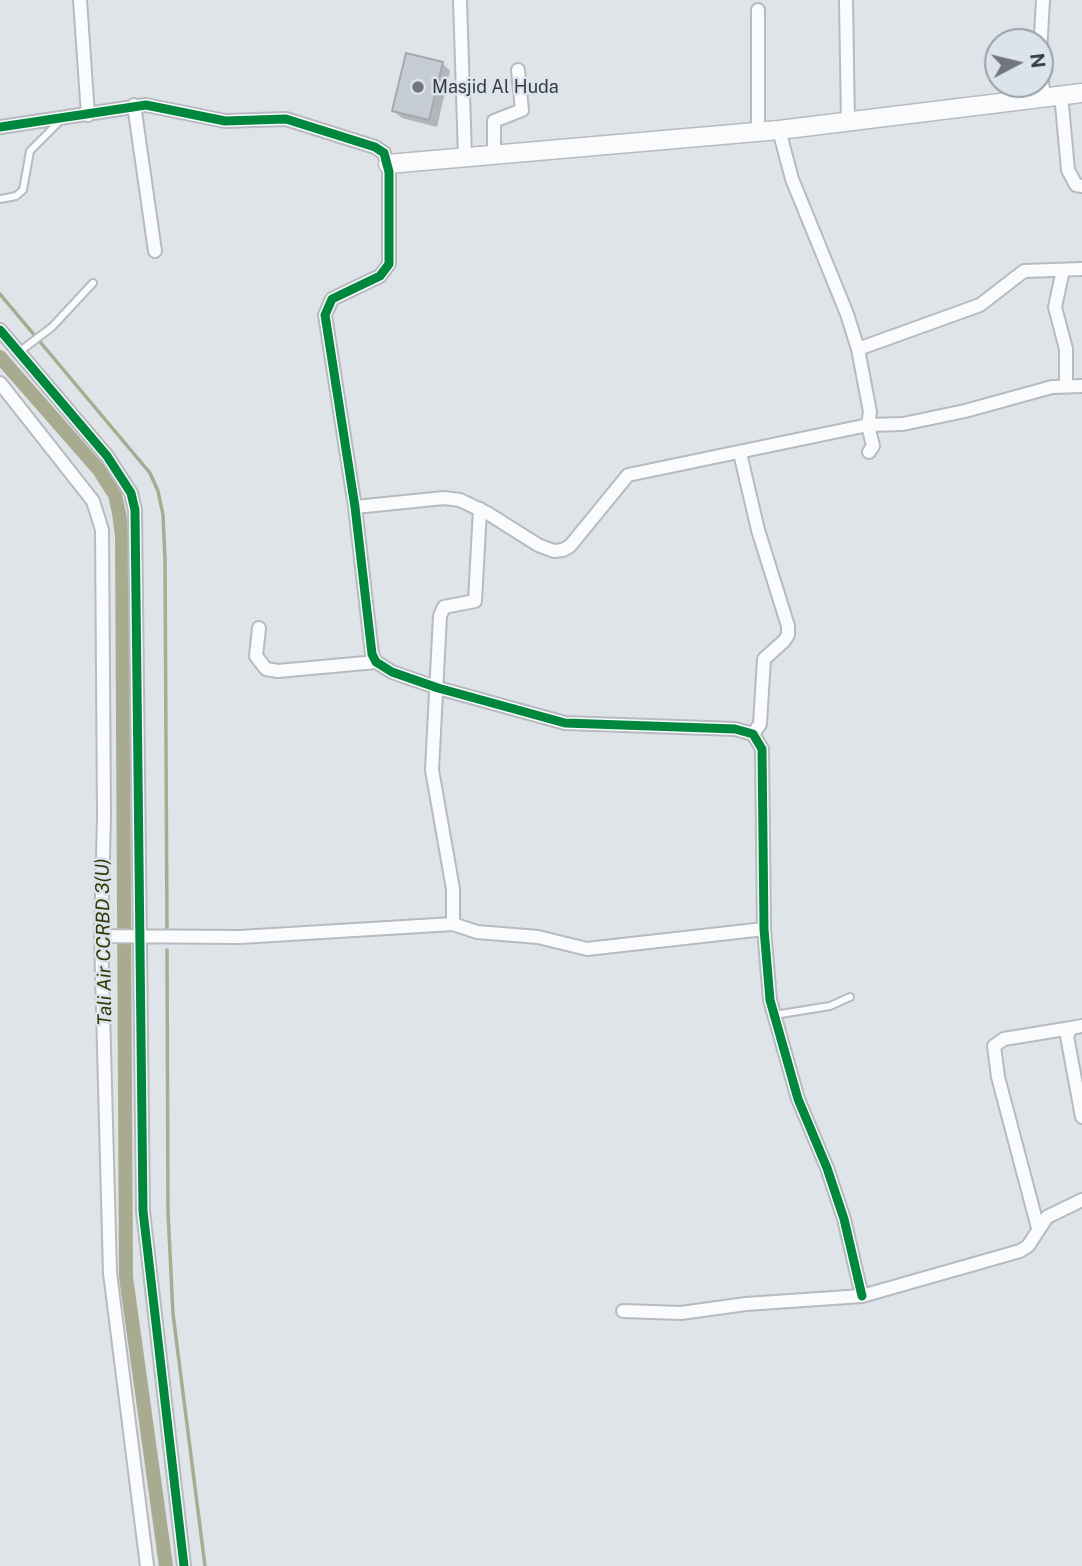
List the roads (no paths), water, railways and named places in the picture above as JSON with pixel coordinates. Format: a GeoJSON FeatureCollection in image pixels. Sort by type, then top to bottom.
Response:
{"type":"FeatureCollection","features":[{"type":"Feature","properties":{"kind":"street"},"geometry":{"type":"LineString","coordinates":[[80,0],[88,116]]}},
{"type":"Feature","properties":{"kind":"street"},"geometry":{"type":"LineString","coordinates":[[460,0],[465,157]]}},
{"type":"Feature","properties":{"kind":"street"},"geometry":{"type":"LineString","coordinates":[[846,0],[848,123]]}},
{"type":"Feature","properties":{"kind":"street"},"geometry":{"type":"LineString","coordinates":[[1041,28],[1043,0]]}},
{"type":"Feature","properties":{"kind":"street"},"geometry":{"type":"LineString","coordinates":[[758,10],[758,131]]}},
{"type":"Feature","properties":{"kind":"street"},"geometry":{"type":"LineString","coordinates":[[494,155],[494,121],[522,110],[519,70]]}},
{"type":"Feature","properties":{"kind":"street"},"geometry":{"type":"LineString","coordinates":[[1054,95],[1082,93]]}},
{"type":"Feature","properties":{"kind":"street"},"geometry":{"type":"LineString","coordinates":[[388,163],[779,130],[1031,98]]}},
{"type":"Feature","properties":{"kind":"street"},"geometry":{"type":"LineString","coordinates":[[1054,98],[1068,170],[1076,185],[1082,186]]}},
{"type":"Feature","properties":{"kind":"street"},"geometry":{"type":"LineString","coordinates":[[134,105],[155,251]]}},
{"type":"Feature","properties":{"kind":"street"},"geometry":{"type":"LineString","coordinates":[[0,127],[88,116],[134,105],[225,121],[286,119],[375,147],[384,153],[388,163],[388,264],[380,276],[332,299],[325,316],[355,507],[369,642],[376,662]]}},
{"type":"Feature","properties":{"kind":"street"},"geometry":{"type":"LineString","coordinates":[[779,130],[792,179],[847,314],[858,349],[870,412],[868,425],[873,440],[869,452]]}},
{"type":"Feature","properties":{"kind":"street"},"geometry":{"type":"LineString","coordinates":[[858,349],[980,305],[1024,271],[1082,269]]}},
{"type":"Feature","properties":{"kind":"street"},"geometry":{"type":"LineString","coordinates":[[1063,270],[1055,307],[1066,349],[1066,385]]}},
{"type":"Feature","properties":{"kind":"street"},"geometry":{"type":"LineString","coordinates":[[0,330],[107,456],[131,492],[135,510],[135,936],[143,1211],[184,1566]]}},
{"type":"Feature","properties":{"kind":"street"},"geometry":{"type":"LineString","coordinates":[[0,383],[75,476],[93,501],[99,515],[103,551],[111,1285],[147,1566]]}},
{"type":"Feature","properties":{"kind":"street"},"geometry":{"type":"LineString","coordinates":[[355,507],[444,498],[460,500],[480,509],[538,545],[554,551],[563,550],[570,547],[622,478],[868,425],[916,421],[1066,385],[1082,386]]}},
{"type":"Feature","properties":{"kind":"street"},"geometry":{"type":"LineString","coordinates":[[740,453],[758,530],[788,626],[788,635],[784,641],[770,650],[764,659],[760,724],[753,734]]}},
{"type":"Feature","properties":{"kind":"street"},"geometry":{"type":"LineString","coordinates":[[453,923],[453,889],[433,782],[441,610],[444,607],[471,604],[476,597],[480,509]]}},
{"type":"Feature","properties":{"kind":"street"},"geometry":{"type":"LineString","coordinates":[[259,628],[256,656],[266,669],[278,671],[376,662],[392,672],[438,688],[565,723],[735,729],[753,734],[761,749],[764,929],[768,987],[798,1099],[827,1168],[844,1219],[862,1296]]}},
{"type":"Feature","properties":{"kind":"street"},"geometry":{"type":"LineString","coordinates":[[106,936],[240,937],[453,923],[477,932],[538,937],[587,949],[764,929]]}},
{"type":"Feature","properties":{"kind":"street"},"geometry":{"type":"LineString","coordinates":[[1038,1228],[998,1077],[994,1046],[1004,1039],[1077,1027]]}},
{"type":"Feature","properties":{"kind":"street"},"geometry":{"type":"LineString","coordinates":[[1077,1027],[1067,1036],[1082,1117]]}},
{"type":"Feature","properties":{"kind":"street"},"geometry":{"type":"LineString","coordinates":[[623,1311],[681,1313],[746,1304],[862,1296],[1013,1254],[1028,1246],[1048,1217],[1082,1200]]}},
{"type":"Feature","properties":{"kind":"lane"},"geometry":{"type":"LineString","coordinates":[[0,199],[16,196],[23,190],[30,151],[61,120]]}},
{"type":"Feature","properties":{"kind":"lane"},"geometry":{"type":"LineString","coordinates":[[19,352],[44,334],[93,283]]}},
{"type":"Feature","properties":{"kind":"lane"},"geometry":{"type":"LineString","coordinates":[[774,1015],[830,1006],[850,997]]}},
{"type":"Feature","properties":{"kind":"waterway"},"geometry":{"type":"LineString","coordinates":[[0,294],[150,473],[158,491],[163,515],[165,559],[167,930]]}},
{"type":"Feature","properties":{"kind":"waterway","name":"Tali Air CCRBD 3(U)"},"geometry":{"type":"LineString","coordinates":[[0,357],[99,470],[115,495],[119,513],[122,536],[126,1277],[166,1566]]}},
{"type":"Feature","properties":{"kind":"waterway"},"geometry":{"type":"LineString","coordinates":[[167,950],[168,1212],[173,1314],[205,1566]]}},
{"type":"Feature","properties":{"kind":"place","name":"Masjid Al Huda"},"geometry":{"type":"Point","coordinates":[418,87]}}]}
